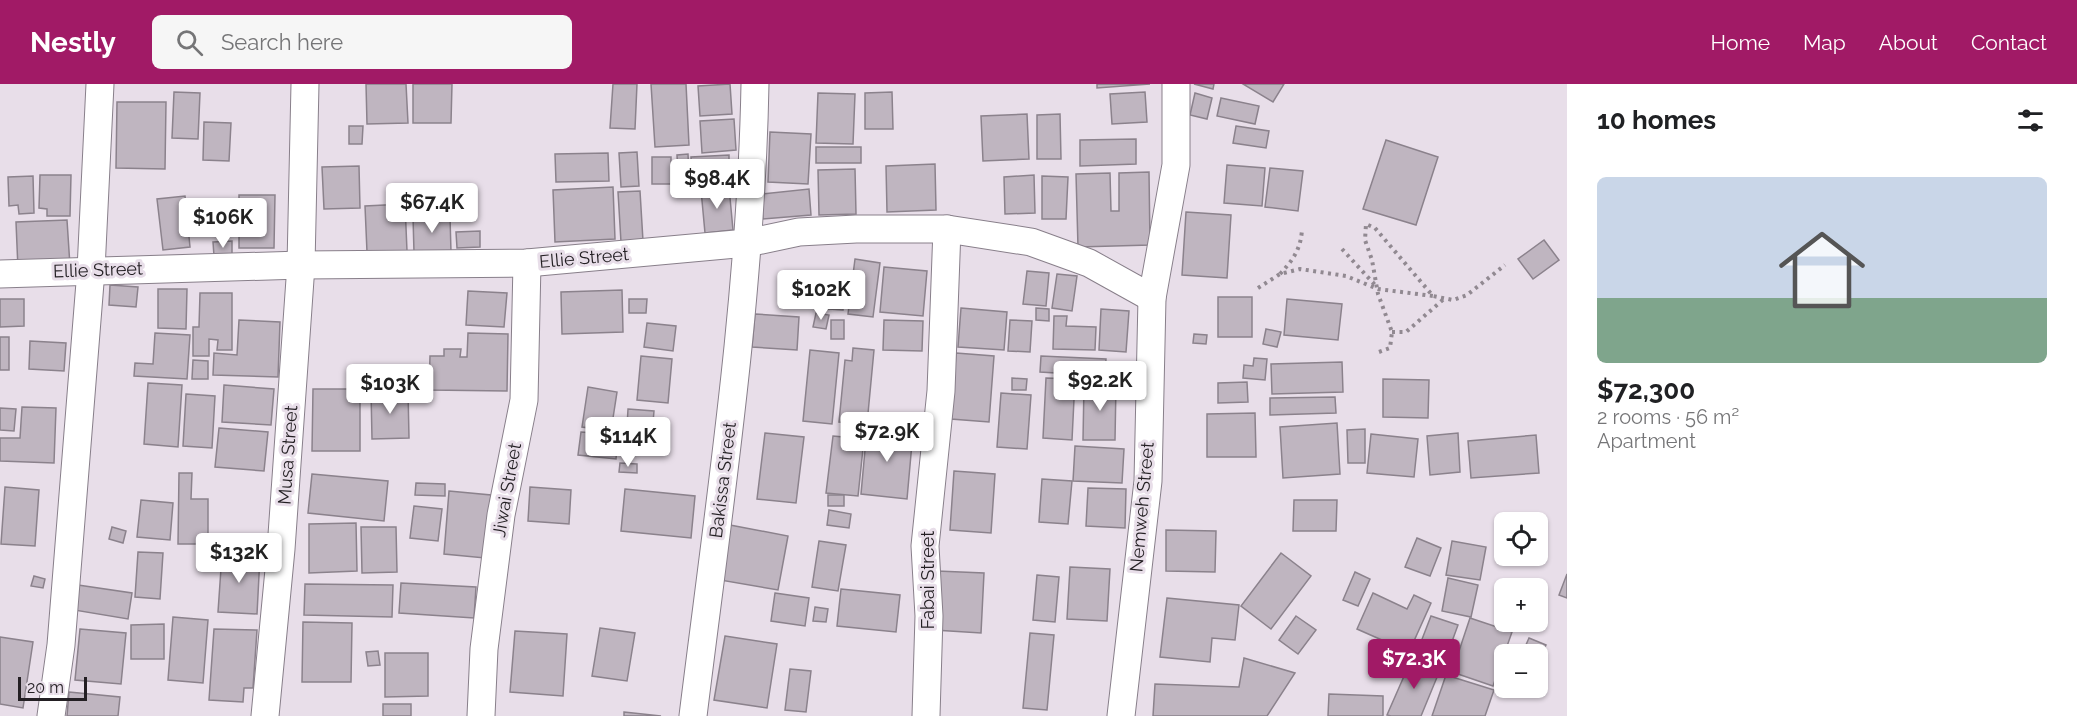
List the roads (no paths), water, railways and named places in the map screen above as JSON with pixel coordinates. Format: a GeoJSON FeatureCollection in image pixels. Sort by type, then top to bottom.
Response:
{"type":"FeatureCollection","features":[{"type":"Feature","properties":{"kind":"street"},"geometry":{"type":"LineString","coordinates":[[51,716],[61,645],[91,270],[100,84]]}},
{"type":"Feature","properties":{"kind":"street","name":"Musa Street"},"geometry":{"type":"LineString","coordinates":[[265,716],[281,549],[301,265],[305,84]]}},
{"type":"Feature","properties":{"kind":"street","name":"Bakissa Street"},"geometry":{"type":"LineString","coordinates":[[693,716],[734,394],[754,145],[755,84]]}},
{"type":"Feature","properties":{"kind":"street","name":"Nemweh Street"},"geometry":{"type":"LineString","coordinates":[[1121,716],[1148,481],[1152,298],[1176,165],[1176,84]]}},
{"type":"Feature","properties":{"kind":"street","name":"Ellie Street"},"geometry":{"type":"LineString","coordinates":[[0,274],[301,265],[527,263],[747,243],[799,232],[856,229],[947,229],[1031,242],[1089,263],[1152,298]]}},
{"type":"Feature","properties":{"kind":"street","name":"Fabai Street"},"geometry":{"type":"LineString","coordinates":[[926,716],[929,616],[925,546],[941,390],[947,229]]}},
{"type":"Feature","properties":{"kind":"street","name":"Jiwai Street"},"geometry":{"type":"LineString","coordinates":[[481,716],[484,649],[501,515],[524,400],[527,263]]}}]}
